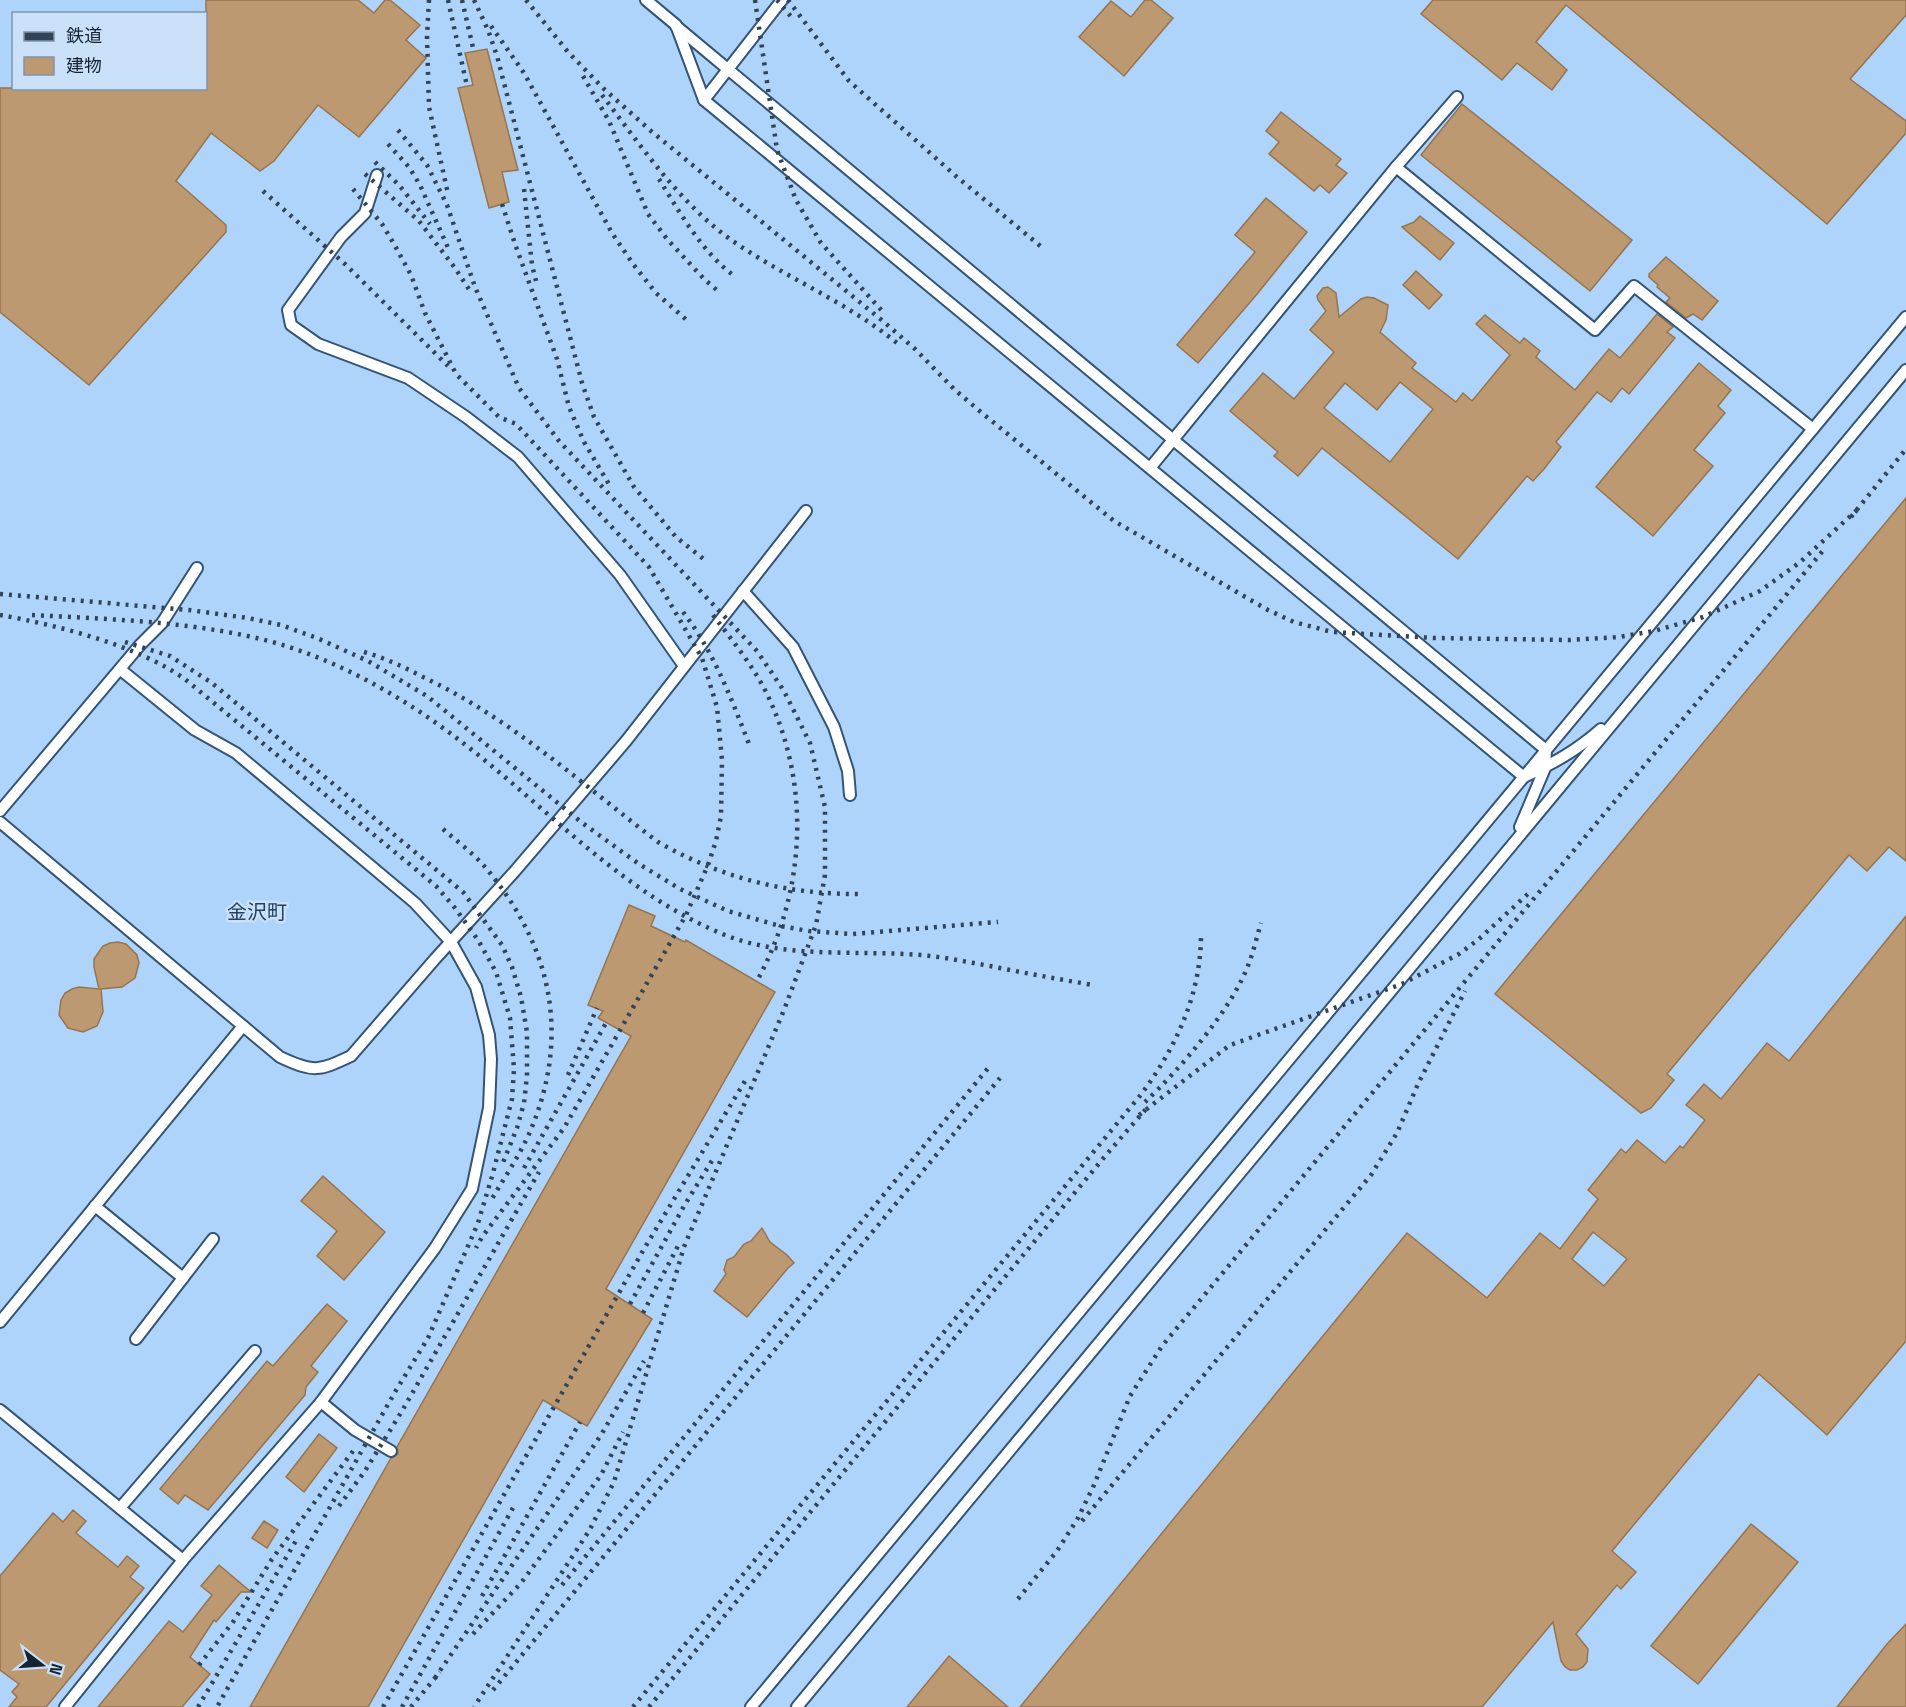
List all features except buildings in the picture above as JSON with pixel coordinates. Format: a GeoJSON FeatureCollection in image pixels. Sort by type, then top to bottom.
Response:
{"type":"FeatureCollection","features":[{"type":"Feature","properties":{"kind":"lane"},"geometry":{"type":"LineString","coordinates":[[646,0],[1546,750]]}},
{"type":"Feature","properties":{"kind":"lane"},"geometry":{"type":"LineString","coordinates":[[704,99],[782,0]]}},
{"type":"Feature","properties":{"kind":"lane"},"geometry":{"type":"LineString","coordinates":[[676,25],[704,99],[1524,777]]}},
{"type":"Feature","properties":{"kind":"lane"},"geometry":{"type":"LineString","coordinates":[[1150,468],[1396,167],[1457,98]]}},
{"type":"Feature","properties":{"kind":"lane"},"geometry":{"type":"LineString","coordinates":[[1396,167],[1595,330],[1634,286],[1813,429]]}},
{"type":"Feature","properties":{"kind":"lane"},"geometry":{"type":"LineString","coordinates":[[377,175],[365,213],[342,237],[288,310],[291,325],[318,344],[408,378],[466,417],[518,457],[620,574],[684,666]]}},
{"type":"Feature","properties":{"kind":"lane"},"geometry":{"type":"LineString","coordinates":[[751,1707],[1906,317]]}},
{"type":"Feature","properties":{"kind":"lane"},"geometry":{"type":"LineString","coordinates":[[797,1707],[1906,370]]}},
{"type":"Feature","properties":{"kind":"lane"},"geometry":{"type":"LineString","coordinates":[[0,822],[280,1058],[318,1069],[333,1065],[351,1056],[529,855],[626,741],[806,511]]}},
{"type":"Feature","properties":{"kind":"lane"},"geometry":{"type":"LineString","coordinates":[[0,811],[140,645],[162,623],[196,568]]}},
{"type":"Feature","properties":{"kind":"lane"},"geometry":{"type":"LineString","coordinates":[[743,591],[794,647],[834,727],[848,771],[850,795]]}},
{"type":"Feature","properties":{"kind":"lane"},"geometry":{"type":"LineString","coordinates":[[65,1707],[183,1560],[321,1402],[435,1248],[472,1189],[489,1108],[491,1059],[489,1035],[476,987],[450,942],[416,903],[236,753],[195,730],[121,670]]}},
{"type":"Feature","properties":{"kind":"lane"},"geometry":{"type":"LineString","coordinates":[[1524,777],[1580,747],[1628,705]]}},
{"type":"Feature","properties":{"kind":"lane"},"geometry":{"type":"LineString","coordinates":[[1506,851],[1526,816],[1545,767],[1546,750]]}},
{"type":"Feature","properties":{"kind":"lane"},"geometry":{"type":"LineString","coordinates":[[0,1322],[243,1026]]}},
{"type":"Feature","properties":{"kind":"lane"},"geometry":{"type":"LineString","coordinates":[[95,1206],[183,1278]]}},
{"type":"Feature","properties":{"kind":"lane"},"geometry":{"type":"LineString","coordinates":[[136,1339],[213,1239]]}},
{"type":"Feature","properties":{"kind":"lane"},"geometry":{"type":"LineString","coordinates":[[120,1508],[255,1351]]}},
{"type":"Feature","properties":{"kind":"lane"},"geometry":{"type":"LineString","coordinates":[[321,1402],[355,1430],[391,1451]]}},
{"type":"Feature","properties":{"kind":"lane"},"geometry":{"type":"LineString","coordinates":[[0,1410],[183,1560]]}},
{"type":"Feature","properties":{"kind":"railway"},"geometry":{"type":"LineString","coordinates":[[429,0],[427,37],[429,107],[448,194]]}},
{"type":"Feature","properties":{"kind":"railway"},"geometry":{"type":"LineString","coordinates":[[448,0],[467,86]]}},
{"type":"Feature","properties":{"kind":"railway"},"geometry":{"type":"LineString","coordinates":[[462,0],[474,52]]}},
{"type":"Feature","properties":{"kind":"railway"},"geometry":{"type":"LineString","coordinates":[[474,0],[497,56],[582,383],[594,417],[634,487],[676,537],[706,561]]}},
{"type":"Feature","properties":{"kind":"railway"},"geometry":{"type":"LineString","coordinates":[[526,0],[568,52],[604,89],[651,131],[884,322],[915,349],[955,390],[1114,521],[1268,610],[1294,622],[1332,632],[1434,638],[1569,640],[1619,637],[1654,631],[1703,617],[1760,591],[1799,563],[1857,510]]}},
{"type":"Feature","properties":{"kind":"railway"},"geometry":{"type":"LineString","coordinates":[[755,0],[777,150],[796,200],[821,243],[883,312]]}},
{"type":"Feature","properties":{"kind":"railway"},"geometry":{"type":"LineString","coordinates":[[777,0],[793,19]]}},
{"type":"Feature","properties":{"kind":"railway"},"geometry":{"type":"LineString","coordinates":[[788,0],[849,81],[957,177],[1044,249]]}},
{"type":"Feature","properties":{"kind":"railway"},"geometry":{"type":"LineString","coordinates":[[491,26],[524,73],[612,233],[656,293],[690,323]]}},
{"type":"Feature","properties":{"kind":"railway"},"geometry":{"type":"LineString","coordinates":[[583,76],[609,121],[648,214],[667,239],[718,291]]}},
{"type":"Feature","properties":{"kind":"railway"},"geometry":{"type":"LineString","coordinates":[[602,95],[680,194],[717,229],[757,257],[839,303],[897,343]]}},
{"type":"Feature","properties":{"kind":"railway"},"geometry":{"type":"LineString","coordinates":[[398,130],[427,165],[447,205],[475,287],[519,388],[559,441],[757,651],[784,691],[810,743],[825,807],[825,875],[816,925],[784,1010],[684,1247],[614,1482],[589,1531],[474,1707]]}},
{"type":"Feature","properties":{"kind":"railway"},"geometry":{"type":"LineString","coordinates":[[388,144],[409,167],[420,185],[449,250]]}},
{"type":"Feature","properties":{"kind":"railway"},"geometry":{"type":"LineString","coordinates":[[375,162],[399,185],[430,224]]}},
{"type":"Feature","properties":{"kind":"railway"},"geometry":{"type":"LineString","coordinates":[[365,174],[419,221],[472,294]]}},
{"type":"Feature","properties":{"kind":"railway"},"geometry":{"type":"LineString","coordinates":[[659,179],[701,243],[732,274]]}},
{"type":"Feature","properties":{"kind":"railway"},"geometry":{"type":"LineString","coordinates":[[353,189],[382,224],[394,244],[411,275],[425,313],[456,374],[499,417],[516,424],[649,567],[702,658],[717,707],[722,760],[721,816],[708,865],[686,915],[564,1128],[476,1248]]}},
{"type":"Feature","properties":{"kind":"railway"},"geometry":{"type":"LineString","coordinates":[[524,189],[532,265],[536,281]]}},
{"type":"Feature","properties":{"kind":"railway"},"geometry":{"type":"LineString","coordinates":[[263,191],[345,264],[448,366]]}},
{"type":"Feature","properties":{"kind":"railway"},"geometry":{"type":"LineString","coordinates":[[502,204],[557,359],[569,407],[584,442],[610,486]]}},
{"type":"Feature","properties":{"kind":"railway"},"geometry":{"type":"LineString","coordinates":[[1851,517],[1906,449]]}},
{"type":"Feature","properties":{"kind":"railway"},"geometry":{"type":"LineString","coordinates":[[1018,1599],[1057,1551],[1078,1518],[1130,1396],[1162,1346],[1826,547]]}},
{"type":"Feature","properties":{"kind":"railway"},"geometry":{"type":"LineString","coordinates":[[0,594],[189,610],[248,618],[281,625],[317,638],[368,661],[427,696],[581,822],[639,864],[680,889],[728,911],[780,926],[852,934],[998,922]]}},
{"type":"Feature","properties":{"kind":"railway"},"geometry":{"type":"LineString","coordinates":[[683,612],[713,659],[749,744]]}},
{"type":"Feature","properties":{"kind":"railway"},"geometry":{"type":"LineString","coordinates":[[0,615],[97,638],[146,657],[186,680],[436,886],[478,940],[496,972],[510,1018],[514,1069],[512,1099],[478,1223],[428,1338],[395,1392],[217,1707]]}},
{"type":"Feature","properties":{"kind":"railway"},"geometry":{"type":"LineString","coordinates":[[32,615],[198,627],[280,644],[336,665],[390,693],[440,726],[620,874],[653,897],[688,918],[725,935],[748,943],[797,951],[938,957],[1093,985]]}},
{"type":"Feature","properties":{"kind":"railway"},"geometry":{"type":"LineString","coordinates":[[713,615],[765,690],[780,726],[790,762],[796,799],[797,837],[786,911],[757,981]]}},
{"type":"Feature","properties":{"kind":"railway"},"geometry":{"type":"LineString","coordinates":[[125,642],[170,656],[212,683],[463,892],[502,945],[512,967],[521,997],[527,1032],[527,1076],[524,1103],[502,1165]]}},
{"type":"Feature","properties":{"kind":"railway"},"geometry":{"type":"LineString","coordinates":[[364,652],[409,670],[455,693],[486,712],[545,753],[658,842],[682,855],[732,875],[783,888],[836,894],[864,894]]}},
{"type":"Feature","properties":{"kind":"railway"},"geometry":{"type":"LineString","coordinates":[[443,829],[485,867],[512,903],[529,934],[541,966],[549,998],[552,1031],[549,1065],[542,1099],[525,1143],[490,1202]]}},
{"type":"Feature","properties":{"kind":"railway"},"geometry":{"type":"LineString","coordinates":[[1139,1115],[1230,1045],[1402,984],[1459,954],[1479,939],[1530,892]]}},
{"type":"Feature","properties":{"kind":"railway"},"geometry":{"type":"LineString","coordinates":[[1145,1102],[1174,1073],[1231,999],[1249,963],[1261,923]]}},
{"type":"Feature","properties":{"kind":"railway"},"geometry":{"type":"LineString","coordinates":[[633,1707],[1139,1097],[1164,1060],[1184,1021],[1196,979],[1201,935]]}},
{"type":"Feature","properties":{"kind":"railway"},"geometry":{"type":"LineString","coordinates":[[1082,1521],[1371,1175],[1397,1133],[1418,1084],[1465,991]]}},
{"type":"Feature","properties":{"kind":"railway"},"geometry":{"type":"LineString","coordinates":[[568,1075],[597,1008]]}},
{"type":"Feature","properties":{"kind":"railway"},"geometry":{"type":"LineString","coordinates":[[524,1168],[606,1023]]}},
{"type":"Feature","properties":{"kind":"railway"},"geometry":{"type":"LineString","coordinates":[[562,1585],[989,1067]]}},
{"type":"Feature","properties":{"kind":"railway"},"geometry":{"type":"LineString","coordinates":[[493,1690],[1000,1078]]}},
{"type":"Feature","properties":{"kind":"railway"},"geometry":{"type":"LineString","coordinates":[[383,1707],[644,1249],[745,1081]]}},
{"type":"Feature","properties":{"kind":"railway"},"geometry":{"type":"LineString","coordinates":[[649,1707],[1146,1109]]}},
{"type":"Feature","properties":{"kind":"railway"},"geometry":{"type":"LineString","coordinates":[[630,1304],[684,1206],[713,1159]]}},
{"type":"Feature","properties":{"kind":"railway"},"geometry":{"type":"LineString","coordinates":[[339,1506],[365,1471],[402,1411],[539,1172]]}},
{"type":"Feature","properties":{"kind":"railway"},"geometry":{"type":"LineString","coordinates":[[643,1313],[679,1244]]}},
{"type":"Feature","properties":{"kind":"railway"},"geometry":{"type":"LineString","coordinates":[[435,1678],[601,1435],[644,1361]]}},
{"type":"Feature","properties":{"kind":"railway"},"geometry":{"type":"LineString","coordinates":[[482,1596],[580,1422]]}},
{"type":"Feature","properties":{"kind":"railway"},"geometry":{"type":"LineString","coordinates":[[473,1634],[521,1583],[601,1475],[623,1432]]}},
{"type":"Feature","properties":{"kind":"railway"},"geometry":{"type":"LineString","coordinates":[[199,1665],[233,1622],[272,1559],[353,1451]]}},
{"type":"Feature","properties":{"kind":"railway"},"geometry":{"type":"LineString","coordinates":[[402,1707],[514,1506]]}},
{"type":"Feature","properties":{"kind":"railway"},"geometry":{"type":"LineString","coordinates":[[198,1707],[297,1539]]}},
{"type":"Feature","properties":{"kind":"railway"},"geometry":{"type":"LineString","coordinates":[[411,1707],[440,1672]]}},
{"type":"Feature","properties":{"kind":"district","name":"金沢町"},"geometry":{"type":"Point","coordinates":[257,912]}}]}
